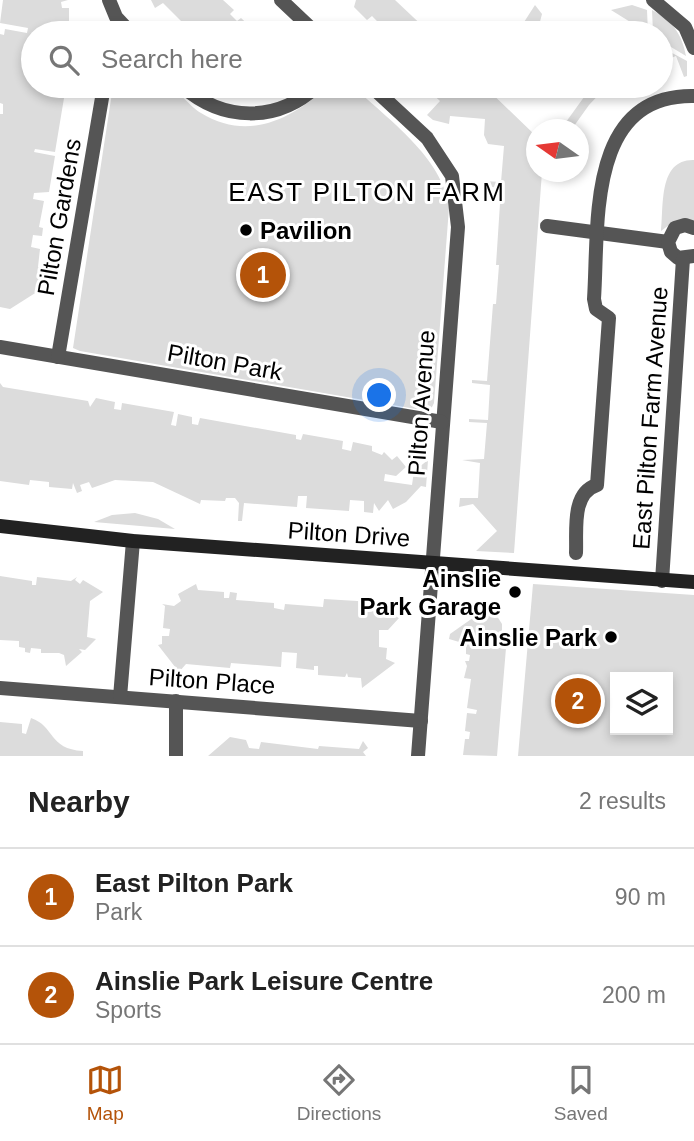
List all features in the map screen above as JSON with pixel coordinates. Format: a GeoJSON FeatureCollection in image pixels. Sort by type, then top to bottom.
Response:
{"type":"FeatureCollection","features":[{"type":"Feature","properties":{"kind":"street"},"geometry":{"type":"LineString","coordinates":[[109,0],[120,21]]}},
{"type":"Feature","properties":{"kind":"street"},"geometry":{"type":"LineString","coordinates":[[281,0],[303,21]]}},
{"type":"Feature","properties":{"kind":"street"},"geometry":{"type":"LineString","coordinates":[[653,0],[678,20],[694,42],[694,48]]}},
{"type":"Feature","properties":{"kind":"street"},"geometry":{"type":"LineString","coordinates":[[115,21],[116,17]]}},
{"type":"Feature","properties":{"kind":"street"},"geometry":{"type":"LineString","coordinates":[[576,553],[580,499],[586,491],[597,485],[609,318],[596,309],[594,299],[605,164],[618,134],[634,116],[653,104],[694,96]]}},
{"type":"Feature","properties":{"kind":"street","name":"Pilton Gardens"},"geometry":{"type":"LineString","coordinates":[[58,357],[102,98]]}},
{"type":"Feature","properties":{"kind":"street"},"geometry":{"type":"LineString","coordinates":[[200,98],[213,107],[251,114],[291,105],[301,98]]}},
{"type":"Feature","properties":{"kind":"street","name":"Pilton Avenue"},"geometry":{"type":"LineString","coordinates":[[384,98],[427,138],[452,176],[458,227],[418,756]]}},
{"type":"Feature","properties":{"kind":"street"},"geometry":{"type":"LineString","coordinates":[[547,226],[580,228],[599,235],[668,242]]}},
{"type":"Feature","properties":{"kind":"street"},"geometry":{"type":"LineString","coordinates":[[689,257],[674,255],[668,242],[671,232],[679,226],[694,228]]}},
{"type":"Feature","properties":{"kind":"street","name":"East Pilton Farm Avenue"},"geometry":{"type":"LineString","coordinates":[[662,581],[689,257]]}},
{"type":"Feature","properties":{"kind":"street","name":"Pilton Park"},"geometry":{"type":"LineString","coordinates":[[0,346],[442,422]]}},
{"type":"Feature","properties":{"kind":"street","name":"Pilton Drive"},"geometry":{"type":"LineString","coordinates":[[0,526],[133,541],[694,582]]}},
{"type":"Feature","properties":{"kind":"street"},"geometry":{"type":"LineString","coordinates":[[120,697],[133,541]]}},
{"type":"Feature","properties":{"kind":"street","name":"Pilton Place"},"geometry":{"type":"LineString","coordinates":[[0,688],[421,720]]}},
{"type":"Feature","properties":{"kind":"street"},"geometry":{"type":"LineString","coordinates":[[176,756],[177,701]]}},
{"type":"Feature","properties":{"kind":"shaded area"},"geometry":{"type":"Polygon","coordinates":[[[3,0],[68,0],[61,2],[62,8],[69,8],[69,21],[21,21],[21,27],[0,23],[3,0]]]}},
{"type":"Feature","properties":{"kind":"shaded area"},"geometry":{"type":"Polygon","coordinates":[[[151,0],[223,0],[234,10],[230,14],[237,21],[181,21],[163,3],[155,8],[151,0]]]}},
{"type":"Feature","properties":{"kind":"shaded area"},"geometry":{"type":"Polygon","coordinates":[[[356,0],[395,0],[417,21],[377,21],[372,16],[367,20],[354,7],[356,0]]]}},
{"type":"Feature","properties":{"kind":"shaded area"},"geometry":{"type":"Polygon","coordinates":[[[535,5],[542,14],[540,21],[525,21],[535,5]]]}},
{"type":"Feature","properties":{"kind":"shaded area"},"geometry":{"type":"Polygon","coordinates":[[[632,5],[647,10],[647,21],[629,21],[611,10],[632,5]]]}},
{"type":"Feature","properties":{"kind":"shaded area"},"geometry":{"type":"Polygon","coordinates":[[[652,10],[668,21],[652,21],[652,10]]]}},
{"type":"Feature","properties":{"kind":"shaded area"},"geometry":{"type":"Polygon","coordinates":[[[673,26],[682,41],[686,56],[673,48],[673,26]]]}},
{"type":"Feature","properties":{"kind":"shaded area"},"geometry":{"type":"Polygon","coordinates":[[[5,29],[21,32],[21,98],[64,98],[55,152],[35,149],[34,152],[55,156],[49,192],[34,193],[33,199],[44,201],[39,227],[43,228],[42,236],[33,235],[31,247],[40,249],[38,267],[56,270],[55,277],[44,274],[40,290],[10,309],[0,307],[0,114],[3,114],[3,104],[0,103],[0,34],[4,35],[5,29]]]}},
{"type":"Feature","properties":{"kind":"shaded area"},"geometry":{"type":"Polygon","coordinates":[[[673,53],[687,61],[687,76],[684,77],[676,56],[673,57],[673,53]]]}},
{"type":"Feature","properties":{"kind":"shaded area"},"geometry":{"type":"Polygon","coordinates":[[[111,98],[183,98],[218,122],[252,126],[284,117],[314,98],[366,98],[425,156],[445,190],[449,208],[434,403],[431,409],[416,409],[73,348],[111,98]]]}},
{"type":"Feature","properties":{"kind":"shaded area"},"geometry":{"type":"Polygon","coordinates":[[[437,98],[496,98],[526,126],[526,182],[541,182],[514,553],[476,551],[497,531],[473,504],[459,507],[460,498],[478,498],[480,463],[462,460],[484,459],[487,423],[469,422],[469,419],[488,420],[490,385],[472,383],[472,380],[487,381],[499,265],[496,265],[501,188],[483,186],[483,181],[501,182],[504,146],[488,144],[484,135],[485,119],[450,116],[449,124],[433,120],[427,115],[440,101],[437,98]]]}},
{"type":"Feature","properties":{"kind":"shaded area"},"geometry":{"type":"Polygon","coordinates":[[[583,98],[596,98],[579,119],[568,119],[583,98]]]}},
{"type":"Feature","properties":{"kind":"shaded area"},"geometry":{"type":"Polygon","coordinates":[[[694,160],[694,221],[669,225],[661,231],[663,197],[669,175],[674,167],[682,162],[694,160]]]}},
{"type":"Feature","properties":{"kind":"shaded area"},"geometry":{"type":"Polygon","coordinates":[[[0,383],[3,387],[88,401],[90,407],[96,398],[115,402],[114,409],[121,410],[122,403],[174,412],[171,425],[176,426],[178,414],[192,417],[192,424],[198,425],[200,418],[296,435],[296,439],[301,440],[303,434],[343,441],[342,449],[351,451],[353,442],[372,446],[372,451],[382,455],[384,452],[392,460],[397,456],[406,467],[396,476],[385,474],[384,481],[412,485],[414,471],[428,460],[426,487],[421,486],[406,502],[393,509],[388,500],[379,511],[374,503],[373,513],[364,512],[364,501],[350,500],[349,511],[306,508],[307,496],[298,496],[297,507],[244,503],[242,521],[238,521],[239,503],[235,498],[226,498],[225,501],[201,500],[200,504],[153,482],[115,480],[92,488],[89,482],[80,485],[82,491],[77,493],[73,483],[72,489],[49,487],[49,482],[30,480],[29,485],[0,481],[0,383]]]}},
{"type":"Feature","properties":{"kind":"shaded area"},"geometry":{"type":"Polygon","coordinates":[[[135,513],[158,519],[175,529],[94,522],[112,515],[135,513]]]}},
{"type":"Feature","properties":{"kind":"shaded area"},"geometry":{"type":"Polygon","coordinates":[[[0,576],[32,581],[32,585],[36,585],[37,577],[71,581],[77,577],[75,580],[80,584],[83,580],[103,592],[90,601],[87,637],[96,639],[85,650],[79,649],[82,652],[66,666],[64,655],[59,653],[41,653],[41,649],[31,648],[30,653],[25,652],[25,648],[19,647],[19,641],[0,640],[0,576]]]}},
{"type":"Feature","properties":{"kind":"shaded area"},"geometry":{"type":"Polygon","coordinates":[[[196,584],[198,590],[224,592],[224,598],[229,598],[230,592],[237,593],[236,600],[274,603],[274,608],[284,610],[285,604],[323,607],[324,599],[374,602],[399,618],[388,630],[379,630],[379,647],[387,648],[386,659],[395,663],[362,688],[361,678],[348,677],[347,673],[345,677],[318,675],[318,666],[314,666],[314,670],[296,668],[297,653],[282,652],[281,667],[231,663],[230,668],[186,664],[179,672],[158,645],[162,644],[162,636],[169,636],[170,629],[163,628],[165,606],[162,604],[174,606],[181,601],[178,594],[196,584]]]}},
{"type":"Feature","properties":{"kind":"shaded area","name":"Ainslie Park"},"geometry":{"type":"Polygon","coordinates":[[[533,584],[694,595],[694,756],[518,756],[533,584]]]}},
{"type":"Feature","properties":{"kind":"shaded area"},"geometry":{"type":"Polygon","coordinates":[[[487,608],[491,615],[495,613],[502,624],[502,633],[507,636],[497,756],[463,755],[465,739],[469,739],[470,732],[465,731],[467,713],[476,714],[477,710],[467,708],[471,679],[464,678],[467,666],[465,661],[469,661],[470,655],[466,654],[466,644],[449,639],[450,634],[487,608]]]}},
{"type":"Feature","properties":{"kind":"shaded area"},"geometry":{"type":"Polygon","coordinates":[[[31,718],[44,726],[63,746],[83,751],[83,756],[0,756],[0,722],[22,724],[22,733],[26,734],[31,718]]]}},
{"type":"Feature","properties":{"kind":"shaded area"},"geometry":{"type":"Polygon","coordinates":[[[230,737],[246,740],[249,748],[259,749],[261,742],[318,749],[319,746],[359,749],[363,741],[368,748],[363,752],[366,756],[208,756],[230,737]]]}},
{"type":"Feature","properties":{"kind":"place","name":"Pavilion"},"geometry":{"type":"Point","coordinates":[246,230]}},
{"type":"Feature","properties":{"kind":"place","name":"East Pilton Park"},"geometry":{"type":"Point","coordinates":[263,275]}},
{"type":"Feature","properties":{"kind":"place","name":"Ainslie Park Garage"},"geometry":{"type":"Point","coordinates":[515,592]}},
{"type":"Feature","properties":{"kind":"place","name":"Ainslie Park"},"geometry":{"type":"Point","coordinates":[611,637]}},
{"type":"Feature","properties":{"kind":"place","name":"Ainslie Park Leisure Centre"},"geometry":{"type":"Point","coordinates":[578,701]}},
{"type":"Feature","properties":{"kind":"district","name":"EAST PILTON FARM"},"geometry":{"type":"Point","coordinates":[367,192]}}]}
